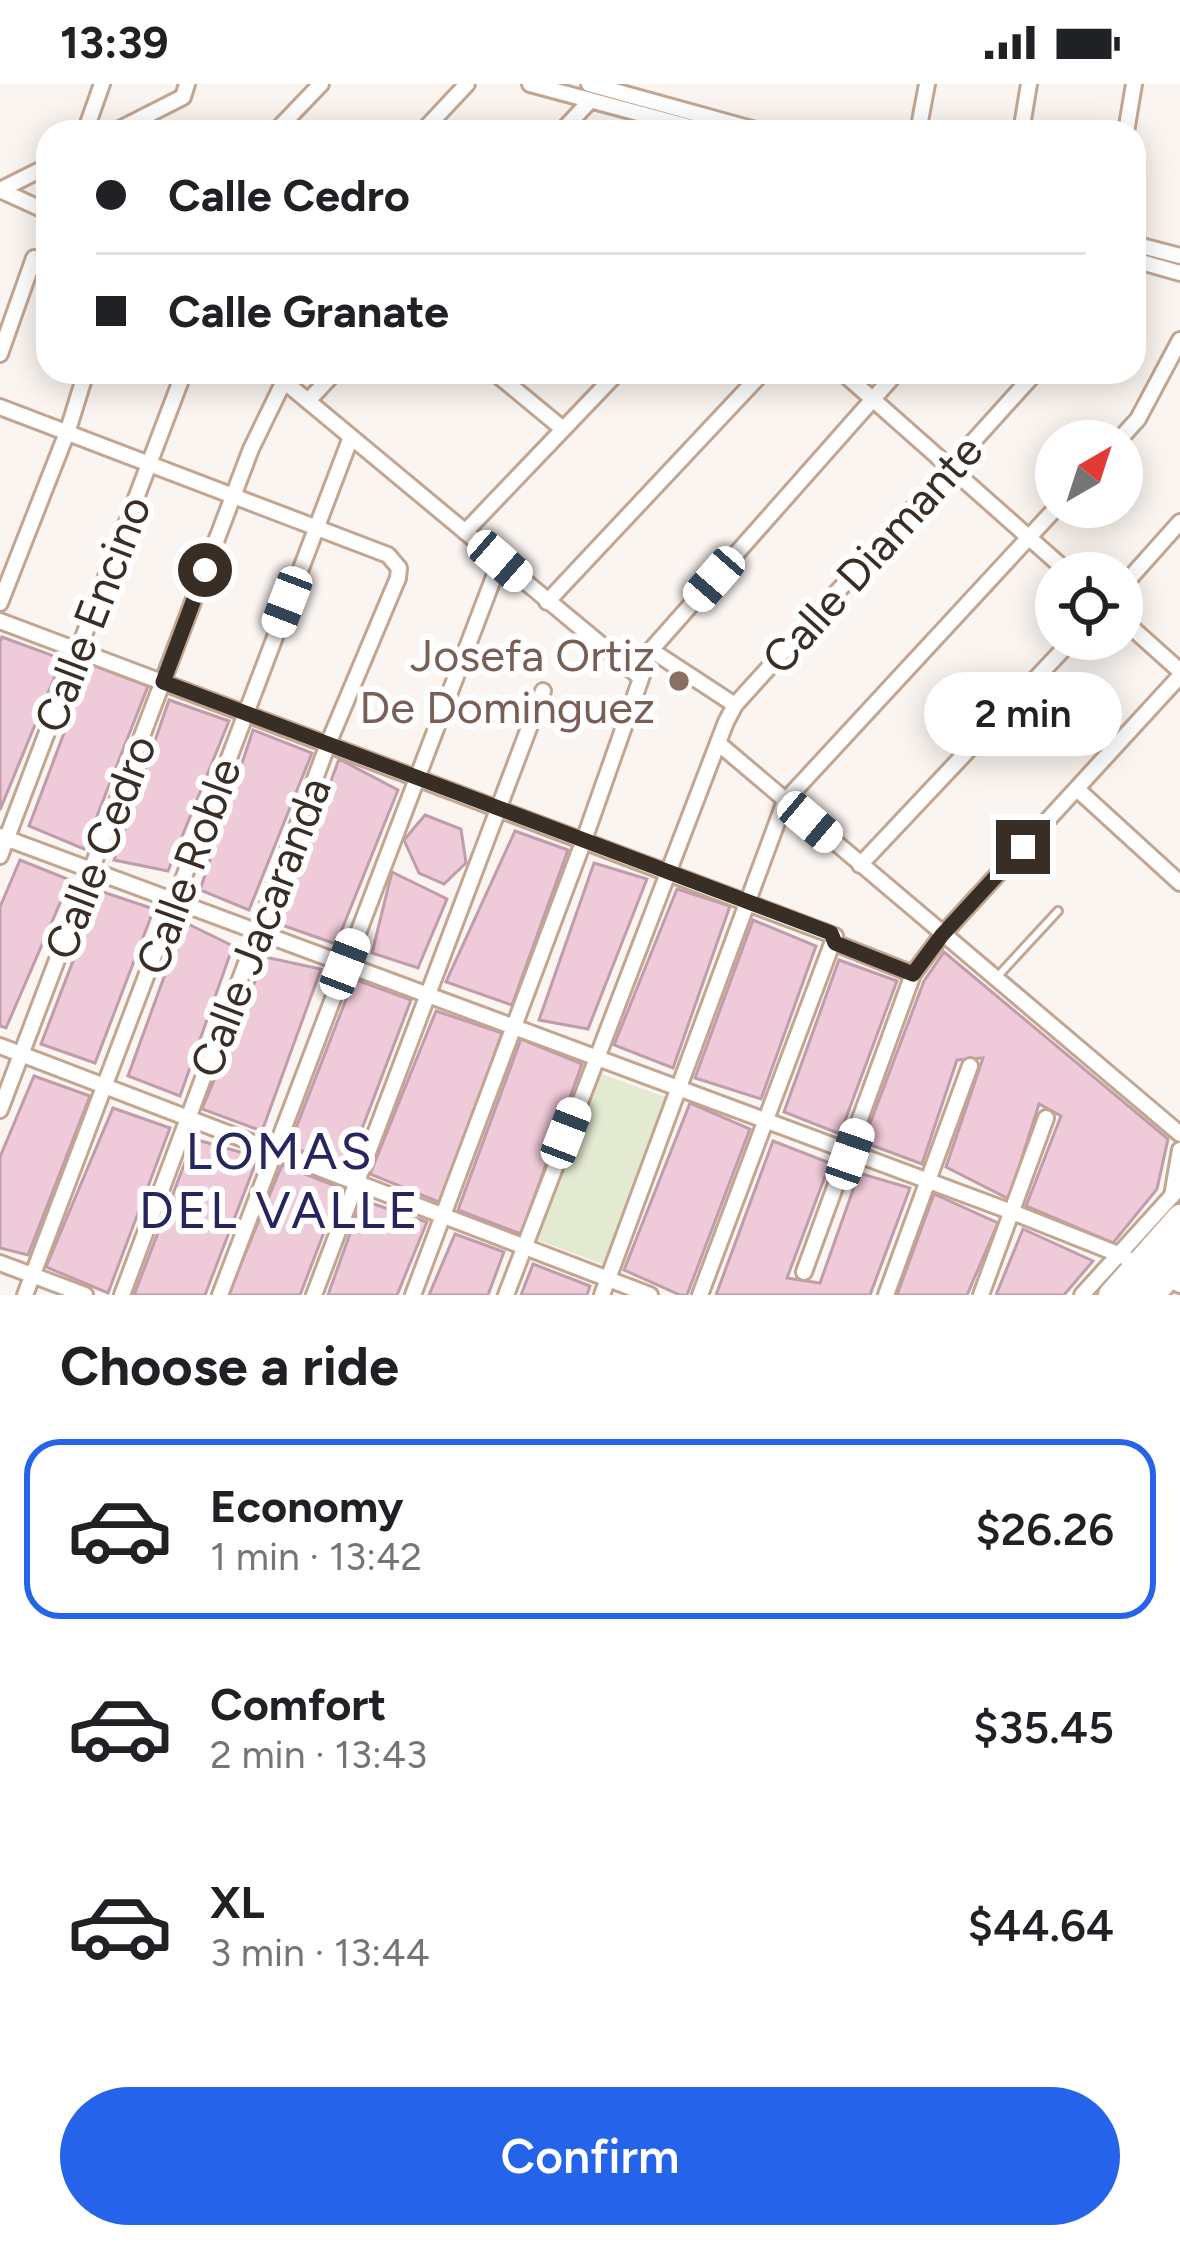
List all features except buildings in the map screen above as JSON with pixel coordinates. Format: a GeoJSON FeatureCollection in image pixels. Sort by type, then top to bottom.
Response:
{"type":"FeatureCollection","features":[{"type":"Feature","properties":{"kind":"highway"},"geometry":{"type":"LineString","coordinates":[[1157,1275],[1177,1200]]}},
{"type":"Feature","properties":{"kind":"highway"},"geometry":{"type":"LineString","coordinates":[[1136,1295],[1180,1246]]}},
{"type":"Feature","properties":{"kind":"highway"},"geometry":{"type":"LineString","coordinates":[[1111,1295],[1157,1275]]}},
{"type":"Feature","properties":{"kind":"street"},"geometry":{"type":"LineString","coordinates":[[89,120],[102,84]]}},
{"type":"Feature","properties":{"kind":"street"},"geometry":{"type":"LineString","coordinates":[[137,120],[182,97],[187,84]]}},
{"type":"Feature","properties":{"kind":"street"},"geometry":{"type":"LineString","coordinates":[[286,120],[321,84]]}},
{"type":"Feature","properties":{"kind":"street"},"geometry":{"type":"LineString","coordinates":[[433,120],[467,84]]}},
{"type":"Feature","properties":{"kind":"street"},"geometry":{"type":"LineString","coordinates":[[530,84],[662,120]]}},
{"type":"Feature","properties":{"kind":"street"},"geometry":{"type":"LineString","coordinates":[[589,84],[722,120]]}},
{"type":"Feature","properties":{"kind":"street"},"geometry":{"type":"LineString","coordinates":[[920,120],[927,84]]}},
{"type":"Feature","properties":{"kind":"street"},"geometry":{"type":"LineString","coordinates":[[1023,120],[1030,84]]}},
{"type":"Feature","properties":{"kind":"street"},"geometry":{"type":"LineString","coordinates":[[1128,120],[1134,84]]}},
{"type":"Feature","properties":{"kind":"street"},"geometry":{"type":"LineString","coordinates":[[572,120],[590,101]]}},
{"type":"Feature","properties":{"kind":"street"},"geometry":{"type":"LineString","coordinates":[[0,190],[36,172]]}},
{"type":"Feature","properties":{"kind":"street"},"geometry":{"type":"LineString","coordinates":[[0,190],[36,206]]}},
{"type":"Feature","properties":{"kind":"street"},"geometry":{"type":"LineString","coordinates":[[1146,247],[1180,256]]}},
{"type":"Feature","properties":{"kind":"street"},"geometry":{"type":"LineString","coordinates":[[0,354],[34,258]]}},
{"type":"Feature","properties":{"kind":"street"},"geometry":{"type":"LineString","coordinates":[[1146,263],[1180,273]]}},
{"type":"Feature","properties":{"kind":"street"},"geometry":{"type":"LineString","coordinates":[[1137,420],[1180,340]]}},
{"type":"Feature","properties":{"kind":"street"},"geometry":{"type":"LineString","coordinates":[[0,603],[82,384]]}},
{"type":"Feature","properties":{"kind":"street","name":"Calle Encino"},"geometry":{"type":"LineString","coordinates":[[0,856],[3,837],[179,384]]}},
{"type":"Feature","properties":{"kind":"street","name":"Calle Cedro"},"geometry":{"type":"LineString","coordinates":[[0,1111],[276,384]]}},
{"type":"Feature","properties":{"kind":"street"},"geometry":{"type":"LineString","coordinates":[[289,384],[640,677]]}},
{"type":"Feature","properties":{"kind":"street"},"geometry":{"type":"LineString","coordinates":[[308,400],[323,384]]}},
{"type":"Feature","properties":{"kind":"street"},"geometry":{"type":"LineString","coordinates":[[508,384],[563,430]]}},
{"type":"Feature","properties":{"kind":"street"},"geometry":{"type":"LineString","coordinates":[[465,532],[606,384]]}},
{"type":"Feature","properties":{"kind":"street"},"geometry":{"type":"LineString","coordinates":[[547,602],[752,384]]}},
{"type":"Feature","properties":{"kind":"street"},"geometry":{"type":"LineString","coordinates":[[855,384],[1045,552]]}},
{"type":"Feature","properties":{"kind":"street"},"geometry":{"type":"LineString","coordinates":[[413,1295],[651,650],[887,384]]}},
{"type":"Feature","properties":{"kind":"street","name":"Calle Diamante"},"geometry":{"type":"LineString","coordinates":[[506,1295],[594,1058],[735,705],[1025,384]]}},
{"type":"Feature","properties":{"kind":"street"},"geometry":{"type":"LineString","coordinates":[[0,407],[314,527]]}},
{"type":"Feature","properties":{"kind":"street","name":"Calle Roble"},"geometry":{"type":"LineString","coordinates":[[25,1295],[351,437]]}},
{"type":"Feature","properties":{"kind":"street"},"geometry":{"type":"LineString","coordinates":[[1143,563],[1180,522]]}},
{"type":"Feature","properties":{"kind":"street","name":"Calle Jacaranda"},"geometry":{"type":"LineString","coordinates":[[122,1295],[328,744],[398,578],[395,562],[388,555],[314,527]]}},
{"type":"Feature","properties":{"kind":"street"},"geometry":{"type":"LineString","coordinates":[[602,1295],[785,801],[1038,528]]}},
{"type":"Feature","properties":{"kind":"street"},"geometry":{"type":"LineString","coordinates":[[220,1295],[500,561]]}},
{"type":"Feature","properties":{"kind":"street"},"geometry":{"type":"LineString","coordinates":[[0,620],[831,933],[836,941],[913,974]]}},
{"type":"Feature","properties":{"kind":"street"},"geometry":{"type":"LineString","coordinates":[[804,1272],[913,974],[942,935],[1180,673],[1143,639]]}},
{"type":"Feature","properties":{"kind":"street"},"geometry":{"type":"LineString","coordinates":[[651,650],[735,705]]}},
{"type":"Feature","properties":{"kind":"street"},"geometry":{"type":"LineString","coordinates":[[860,865],[1053,660]]}},
{"type":"Feature","properties":{"kind":"street"},"geometry":{"type":"LineString","coordinates":[[314,1295],[543,691]]}},
{"type":"Feature","properties":{"kind":"street"},"geometry":{"type":"LineString","coordinates":[[718,743],[1180,1134]]}},
{"type":"Feature","properties":{"kind":"street"},"geometry":{"type":"LineString","coordinates":[[1077,788],[1180,883]]}},
{"type":"Feature","properties":{"kind":"street"},"geometry":{"type":"LineString","coordinates":[[3,837],[1012,1212],[1157,1275]]}},
{"type":"Feature","properties":{"kind":"street"},"geometry":{"type":"LineString","coordinates":[[700,1295],[836,941]]}},
{"type":"Feature","properties":{"kind":"street"},"geometry":{"type":"LineString","coordinates":[[0,1046],[650,1295]]}},
{"type":"Feature","properties":{"kind":"street"},"geometry":{"type":"LineString","coordinates":[[886,1295],[970,1066]]}},
{"type":"Feature","properties":{"kind":"street"},"geometry":{"type":"LineString","coordinates":[[981,1295],[1046,1118]]}},
{"type":"Feature","properties":{"kind":"street"},"geometry":{"type":"LineString","coordinates":[[1177,1200],[1180,1150]]}},
{"type":"Feature","properties":{"kind":"street"},"geometry":{"type":"LineString","coordinates":[[0,1263],[85,1295]]}},
{"type":"Feature","properties":{"kind":"street"},"geometry":{"type":"LineString","coordinates":[[1082,1295],[1157,1275]]}},
{"type":"Feature","properties":{"kind":"lane"},"geometry":{"type":"LineString","coordinates":[[995,979],[1058,911]]}},
{"type":"Feature","properties":{"kind":"green space"},"geometry":{"type":"Polygon","coordinates":[[[596,1072],[671,1099],[610,1267],[535,1239],[596,1072]]]}},
{"type":"Feature","properties":{"kind":"place","name":"Josefa Ortiz De Dominguez"},"geometry":{"type":"Point","coordinates":[679,681]}},
{"type":"Feature","properties":{"kind":"district","name":"LOMAS DEL VALLE"},"geometry":{"type":"Point","coordinates":[280,1180]}},
{"type":"Feature","properties":{"kind":"route"},"geometry":{"type":"LineString","coordinates":[[205,570],[163,682],[831,933],[835,943],[913,974],[942,935],[1023,847]]}}]}
